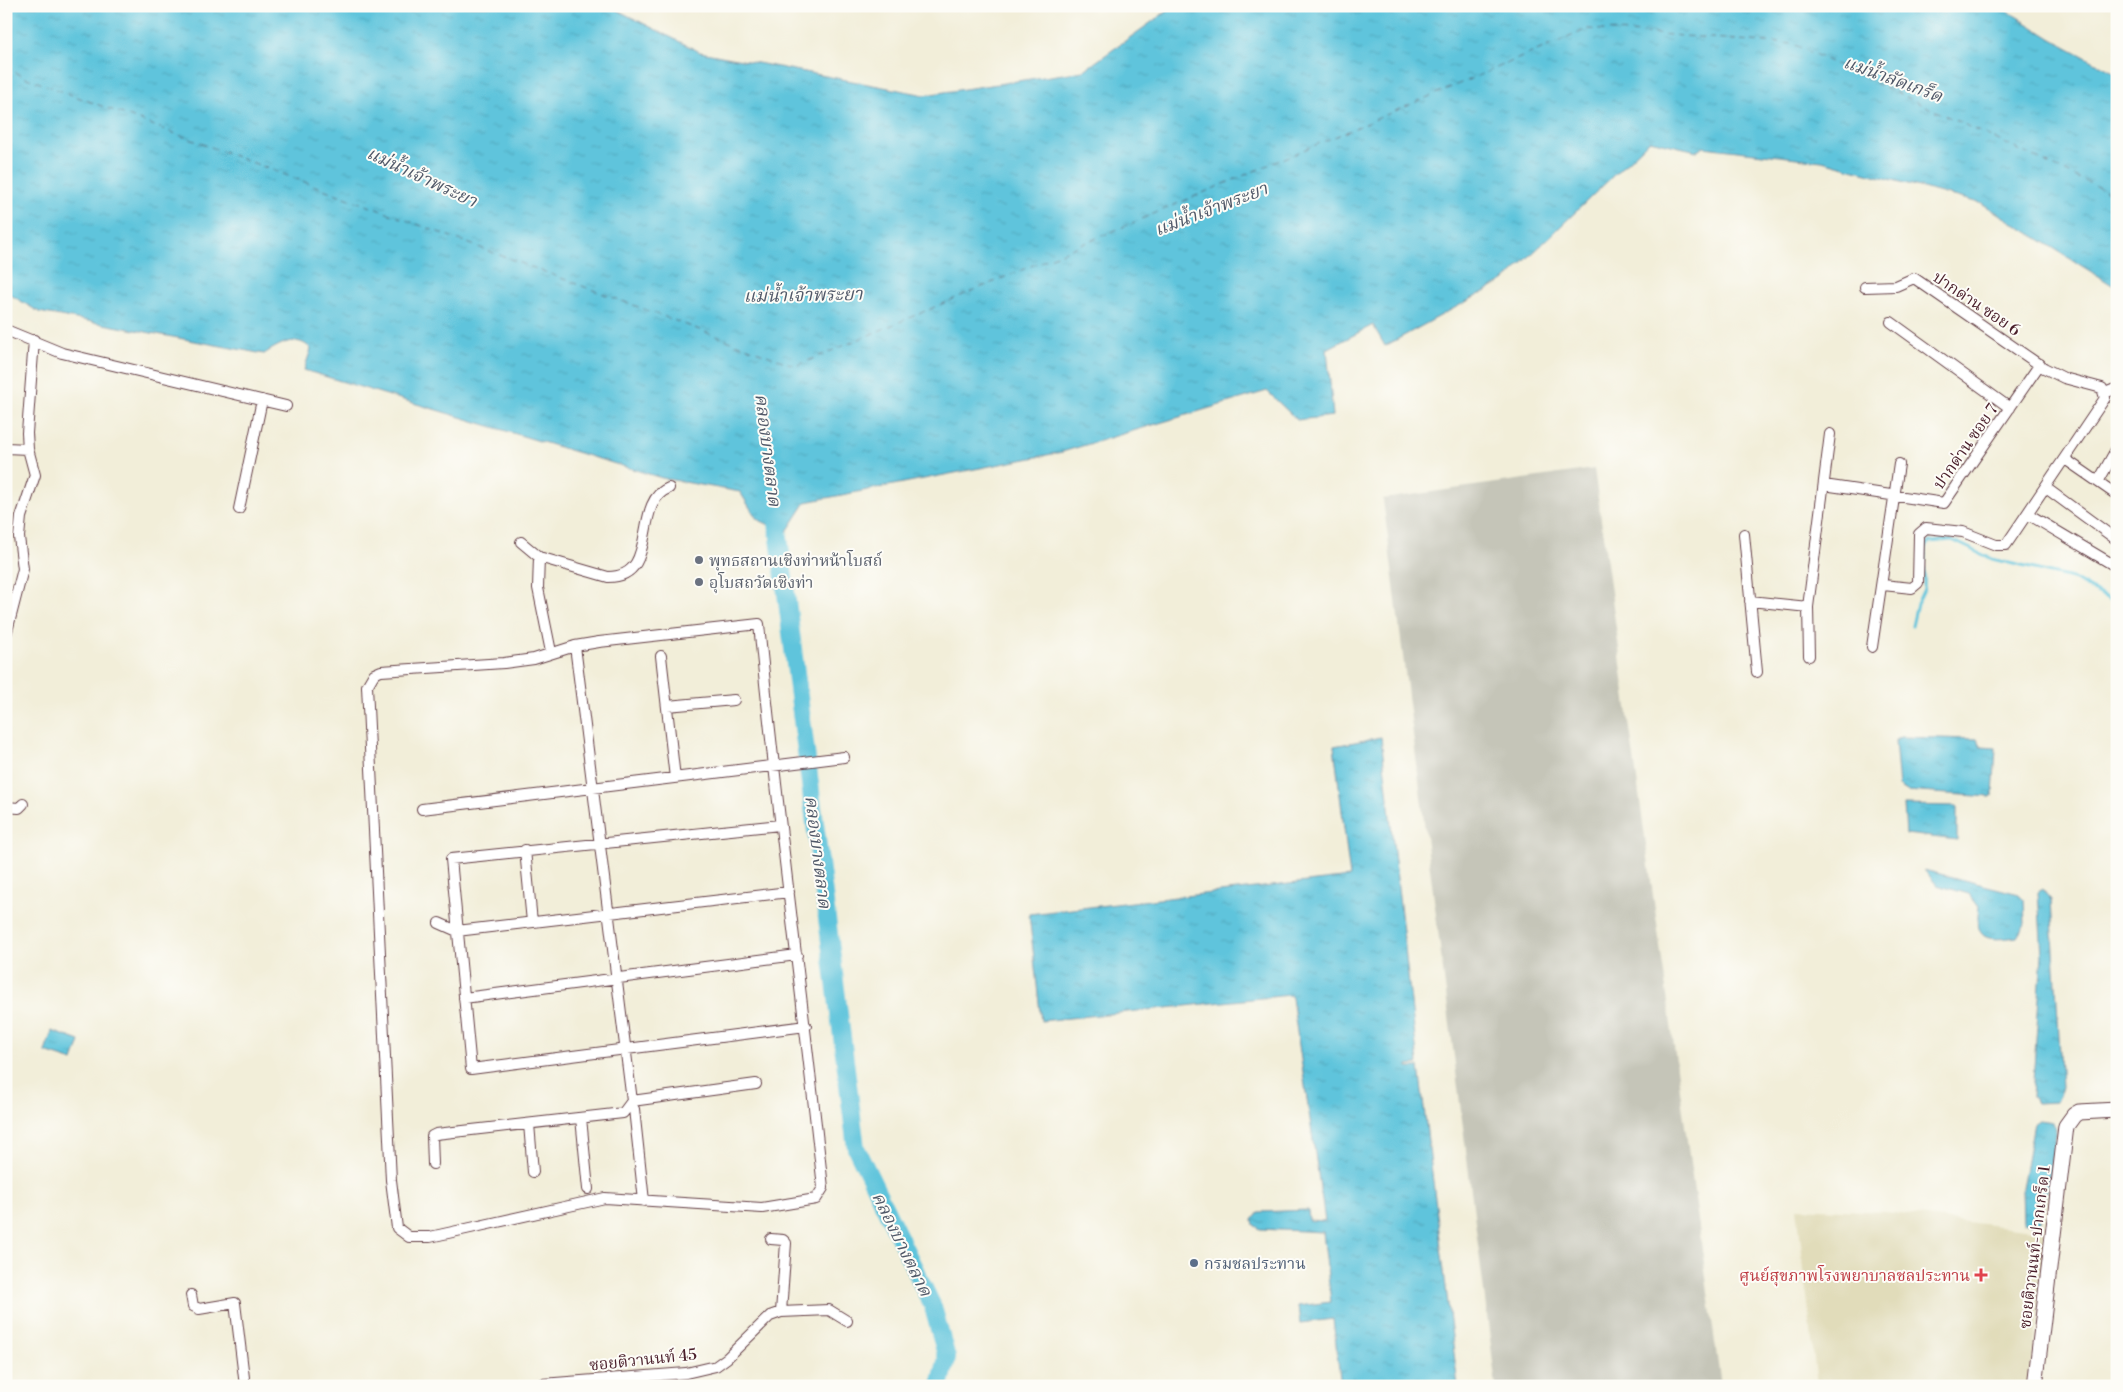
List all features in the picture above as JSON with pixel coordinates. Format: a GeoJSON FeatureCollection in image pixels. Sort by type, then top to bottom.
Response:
{"type":"FeatureCollection","features":[{"type":"Feature","properties":{"kind":"street","name":"ปากด่าน ซอย 6"},"geometry":{"type":"LineString","coordinates":[[1865,286],[1896,286],[1914,278],[2040,364]]}},
{"type":"Feature","properties":{"kind":"street"},"geometry":{"type":"LineString","coordinates":[[1891,322],[2010,408]]}},
{"type":"Feature","properties":{"kind":"street"},"geometry":{"type":"LineString","coordinates":[[6,330],[62,353],[286,406]]}},
{"type":"Feature","properties":{"kind":"street"},"geometry":{"type":"LineString","coordinates":[[6,635],[10,598],[23,569],[19,537],[21,517],[35,475],[28,449],[27,418],[34,340]]}},
{"type":"Feature","properties":{"kind":"street"},"geometry":{"type":"LineString","coordinates":[[2040,364],[2064,378],[2102,388],[2106,393]]}},
{"type":"Feature","properties":{"kind":"street","name":"ปากด่าน ซอย 7"},"geometry":{"type":"LineString","coordinates":[[1894,494],[1944,503],[2040,364]]}},
{"type":"Feature","properties":{"kind":"street"},"geometry":{"type":"LineString","coordinates":[[2106,393],[2117,388]]}},
{"type":"Feature","properties":{"kind":"street"},"geometry":{"type":"LineString","coordinates":[[1883,585],[1912,588],[1918,583],[1919,534],[1926,528],[1963,532],[2002,546],[2006,545],[2046,488],[2105,398],[2106,393]]}},
{"type":"Feature","properties":{"kind":"street"},"geometry":{"type":"LineString","coordinates":[[239,508],[262,400]]}},
{"type":"Feature","properties":{"kind":"street"},"geometry":{"type":"LineString","coordinates":[[1810,656],[1808,607],[1830,434]]}},
{"type":"Feature","properties":{"kind":"street"},"geometry":{"type":"LineString","coordinates":[[6,448],[28,449]]}},
{"type":"Feature","properties":{"kind":"street"},"geometry":{"type":"LineString","coordinates":[[2098,482],[2117,448]]}},
{"type":"Feature","properties":{"kind":"street"},"geometry":{"type":"LineString","coordinates":[[2065,459],[2117,495]]}},
{"type":"Feature","properties":{"kind":"street"},"geometry":{"type":"LineString","coordinates":[[1872,647],[1883,585],[1899,464]]}},
{"type":"Feature","properties":{"kind":"street"},"geometry":{"type":"LineString","coordinates":[[1824,484],[1894,494]]}},
{"type":"Feature","properties":{"kind":"street"},"geometry":{"type":"LineString","coordinates":[[521,542],[539,557],[608,577],[618,577],[628,572],[638,560],[652,504],[662,491],[670,488]]}},
{"type":"Feature","properties":{"kind":"street"},"geometry":{"type":"LineString","coordinates":[[2046,488],[2117,540]]}},
{"type":"Feature","properties":{"kind":"street"},"geometry":{"type":"LineString","coordinates":[[2028,514],[2117,567]]}},
{"type":"Feature","properties":{"kind":"street"},"geometry":{"type":"LineString","coordinates":[[1744,534],[1757,672]]}},
{"type":"Feature","properties":{"kind":"street"},"geometry":{"type":"LineString","coordinates":[[539,557],[538,588],[551,652]]}},
{"type":"Feature","properties":{"kind":"street"},"geometry":{"type":"LineString","coordinates":[[1750,602],[1808,607]]}},
{"type":"Feature","properties":{"kind":"street"},"geometry":{"type":"LineString","coordinates":[[759,624],[772,766],[806,1026],[823,1188],[816,1199],[762,1208],[605,1198],[430,1237],[409,1237],[397,1228],[391,1180],[367,686],[374,674],[381,671],[504,663],[534,659],[551,652],[575,646],[626,638],[759,624]]}},
{"type":"Feature","properties":{"kind":"street"},"geometry":{"type":"LineString","coordinates":[[575,646],[644,1201]]}},
{"type":"Feature","properties":{"kind":"street"},"geometry":{"type":"LineString","coordinates":[[661,656],[675,778]]}},
{"type":"Feature","properties":{"kind":"street"},"geometry":{"type":"LineString","coordinates":[[667,706],[734,700]]}},
{"type":"Feature","properties":{"kind":"street"},"geometry":{"type":"LineString","coordinates":[[422,809],[844,757]]}},
{"type":"Feature","properties":{"kind":"street"},"geometry":{"type":"LineString","coordinates":[[6,807],[19,808],[23,804]]}},
{"type":"Feature","properties":{"kind":"street"},"geometry":{"type":"LineString","coordinates":[[780,825],[451,859],[471,1069],[474,1071],[806,1026]]}},
{"type":"Feature","properties":{"kind":"street"},"geometry":{"type":"LineString","coordinates":[[525,850],[532,922]]}},
{"type":"Feature","properties":{"kind":"street"},"geometry":{"type":"LineString","coordinates":[[439,923],[445,928],[457,931],[789,892]]}},
{"type":"Feature","properties":{"kind":"street"},"geometry":{"type":"LineString","coordinates":[[464,998],[617,980],[797,955]]}},
{"type":"Feature","properties":{"kind":"street"},"geometry":{"type":"LineString","coordinates":[[433,1164],[433,1134],[623,1113],[631,1102],[756,1084]]}},
{"type":"Feature","properties":{"kind":"street","name":"ซอยติวานนท์-ปากเกร็ด 1"},"geometry":{"type":"LineString","coordinates":[[2035,1386],[2066,1126],[2074,1115],[2088,1110],[2117,1110]]}},
{"type":"Feature","properties":{"kind":"street"},"geometry":{"type":"LineString","coordinates":[[581,1118],[588,1189]]}},
{"type":"Feature","properties":{"kind":"street"},"geometry":{"type":"LineString","coordinates":[[529,1124],[533,1172]]}},
{"type":"Feature","properties":{"kind":"street"},"geometry":{"type":"LineString","coordinates":[[771,1239],[783,1240],[786,1243],[781,1312],[829,1310],[847,1321]]}},
{"type":"Feature","properties":{"kind":"street"},"geometry":{"type":"LineString","coordinates":[[191,1296],[194,1306],[199,1309],[235,1303],[245,1386]]}},
{"type":"Feature","properties":{"kind":"street","name":"ซอยติวานนท์ 45"},"geometry":{"type":"LineString","coordinates":[[541,1386],[542,1384],[571,1381],[686,1373],[716,1366],[727,1358],[770,1316],[781,1312]]}},
{"type":"Feature","properties":{"kind":"shaded area"},"geometry":{"type":"Polygon","coordinates":[[[1594,469],[1721,1386],[1496,1386],[1383,499],[1594,469]]]}},
{"type":"Feature","properties":{"kind":"shaded area"},"geometry":{"type":"Polygon","coordinates":[[[1797,1208],[1885,1212],[2049,1232],[2029,1386],[1817,1385],[1797,1208]]]}},
{"type":"Feature","properties":{"kind":"water"},"geometry":{"type":"Polygon","coordinates":[[[6,6],[609,6],[700,52],[925,95],[1083,71],[1174,6],[2000,6],[2052,39],[2117,74],[2117,288],[1983,204],[1822,161],[1704,147],[1697,151],[1650,140],[1504,281],[1385,346],[1373,325],[1327,349],[1333,416],[1297,420],[1267,391],[1062,452],[806,502],[786,533],[757,519],[740,492],[662,478],[304,370],[311,349],[306,344],[300,342],[294,341],[281,344],[264,354],[39,312],[6,292],[6,6]]]}},
{"type":"Feature","properties":{"kind":"water"},"geometry":{"type":"Polygon","coordinates":[[[1381,737],[1418,1064],[1408,1065],[1408,1067],[1419,1067],[1458,1386],[1341,1386],[1333,1319],[1300,1323],[1298,1306],[1331,1302],[1323,1232],[1260,1229],[1254,1225],[1253,1220],[1259,1212],[1308,1210],[1309,1220],[1325,1221],[1292,998],[1290,995],[1041,1021],[1029,914],[1350,877],[1334,746],[1381,737]]]}},
{"type":"Feature","properties":{"kind":"water"},"geometry":{"type":"Polygon","coordinates":[[[1901,737],[1977,739],[1981,747],[1996,748],[1993,795],[1990,797],[1907,791],[1899,786],[1895,741],[1901,737]]]}},
{"type":"Feature","properties":{"kind":"water"},"geometry":{"type":"Polygon","coordinates":[[[1904,805],[1957,806],[1957,840],[1906,834],[1904,805]]]}},
{"type":"Feature","properties":{"kind":"water"},"geometry":{"type":"Polygon","coordinates":[[[1924,870],[2019,894],[2024,899],[2025,924],[2017,937],[1998,939],[1985,936],[1979,927],[1979,907],[1969,894],[1937,885],[1924,870]]]}},
{"type":"Feature","properties":{"kind":"water"},"geometry":{"type":"Polygon","coordinates":[[[2042,889],[2051,900],[2062,1088],[2056,1102],[2036,1103],[2032,1096],[2042,955],[2038,892],[2042,889]]]}},
{"type":"Feature","properties":{"kind":"water"},"geometry":{"type":"Polygon","coordinates":[[[52,1031],[80,1041],[73,1061],[45,1052],[52,1031]]]}},
{"type":"Feature","properties":{"kind":"water"},"geometry":{"type":"Polygon","coordinates":[[[2039,1120],[2052,1122],[2057,1129],[2040,1225],[2023,1222],[2022,1188],[2034,1123],[2039,1120]]]}},
{"type":"Feature","properties":{"kind":"waterway","name":"คลองบางตลาด"},"geometry":{"type":"LineString","coordinates":[[775,506],[856,1148],[933,1307],[947,1358],[940,1386]]}},
{"type":"Feature","properties":{"kind":"waterway"},"geometry":{"type":"LineString","coordinates":[[1912,626],[1917,604],[1924,589],[1925,547],[1929,542],[1952,540],[1992,559],[2072,578],[2117,604]]}},
{"type":"Feature","properties":{"kind":"ferry route"},"geometry":{"type":"LineString","coordinates":[[6,67],[24,77],[796,366],[1588,29],[1793,44],[2117,196]]}},
{"type":"Feature","properties":{"kind":"place","name":"พุทธสถานเชิงท่าหน้าโบสถ์"},"geometry":{"type":"Point","coordinates":[699,560]}},
{"type":"Feature","properties":{"kind":"place","name":"อุโบสถวัดเชิงท่า"},"geometry":{"type":"Point","coordinates":[699,582]}},
{"type":"Feature","properties":{"kind":"place","name":"กรมชลประทาน"},"geometry":{"type":"Point","coordinates":[1194,1263]}},
{"type":"Feature","properties":{"kind":"place","name":"ศูนย์สุขภาพโรงพยาบาลชลประทาน"},"geometry":{"type":"Point","coordinates":[1981,1275]}},
{"type":"Feature","properties":{"kind":"water label","name":"แม่น้ำลัดเกร็ด"},"geometry":{"type":"Point","coordinates":[1893,79]}},
{"type":"Feature","properties":{"kind":"water label","name":"แม่น้ำเจ้าพระยา"},"geometry":{"type":"Point","coordinates":[422,177]}},
{"type":"Feature","properties":{"kind":"water label","name":"แม่น้ำเจ้าพระยา"},"geometry":{"type":"Point","coordinates":[1211,209]}},
{"type":"Feature","properties":{"kind":"water label","name":"แม่น้ำเจ้าพระยา"},"geometry":{"type":"Point","coordinates":[803,295]}}]}
